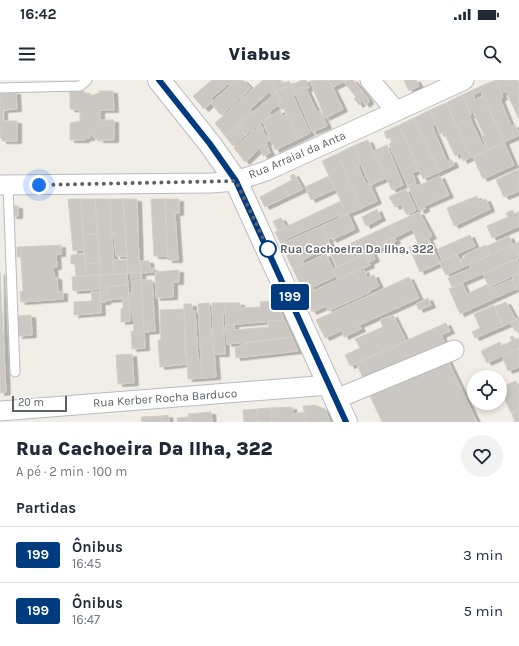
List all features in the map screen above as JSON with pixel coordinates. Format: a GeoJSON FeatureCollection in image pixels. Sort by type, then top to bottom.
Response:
{"type":"FeatureCollection","features":[{"type":"Feature","properties":{"kind":"street"},"geometry":{"type":"LineString","coordinates":[[159,80],[206,139],[236,181],[346,422]]}},
{"type":"Feature","properties":{"kind":"street"},"geometry":{"type":"LineString","coordinates":[[370,80],[396,111]]}},
{"type":"Feature","properties":{"kind":"street","name":"Rua Arraial da Anta"},"geometry":{"type":"LineString","coordinates":[[4,185],[236,181],[266,171],[464,80]]}},
{"type":"Feature","properties":{"kind":"street","name":"Rua Kerber Rocha Barduco"},"geometry":{"type":"LineString","coordinates":[[0,410],[332,392],[454,350]]}},
{"type":"Feature","properties":{"kind":"lane"},"geometry":{"type":"LineString","coordinates":[[0,88],[80,86],[87,80]]}},
{"type":"Feature","properties":{"kind":"lane"},"geometry":{"type":"LineString","coordinates":[[4,185],[15,372]]}},
{"type":"Feature","properties":{"kind":"building"},"geometry":{"type":"Polygon","coordinates":[[[212,80],[237,80],[230,86],[228,84],[211,98],[213,101],[204,109],[193,96],[212,80]]]}},
{"type":"Feature","properties":{"kind":"building"},"geometry":{"type":"Polygon","coordinates":[[[237,80],[243,80],[251,88],[221,115],[211,103],[237,80]]]}},
{"type":"Feature","properties":{"kind":"building"},"geometry":{"type":"Polygon","coordinates":[[[263,80],[271,80],[277,92],[272,96],[269,92],[250,109],[253,112],[225,136],[215,123],[263,80]]]}},
{"type":"Feature","properties":{"kind":"building"},"geometry":{"type":"Polygon","coordinates":[[[271,80],[281,80],[282,84],[289,81],[291,85],[276,91],[271,80]]]}},
{"type":"Feature","properties":{"kind":"building"},"geometry":{"type":"Polygon","coordinates":[[[302,80],[306,80],[309,88],[306,89],[317,112],[320,111],[327,126],[312,132],[292,85],[302,80]]]}},
{"type":"Feature","properties":{"kind":"building"},"geometry":{"type":"Polygon","coordinates":[[[329,80],[343,109],[325,118],[310,81],[329,80]]]}},
{"type":"Feature","properties":{"kind":"building"},"geometry":{"type":"Polygon","coordinates":[[[329,80],[348,80],[333,87],[329,80]]]}},
{"type":"Feature","properties":{"kind":"building"},"geometry":{"type":"Polygon","coordinates":[[[353,80],[368,98],[369,102],[365,105],[363,101],[359,105],[354,99],[356,97],[344,82],[353,80]]]}},
{"type":"Feature","properties":{"kind":"building"},"geometry":{"type":"Polygon","coordinates":[[[404,80],[416,80],[419,86],[409,91],[404,80]]]}},
{"type":"Feature","properties":{"kind":"building"},"geometry":{"type":"Polygon","coordinates":[[[496,80],[518,80],[519,119],[506,91],[501,93],[496,80]]]}},
{"type":"Feature","properties":{"kind":"building"},"geometry":{"type":"Polygon","coordinates":[[[496,80],[503,97],[500,99],[511,126],[515,125],[519,133],[519,135],[504,142],[479,87],[496,80]]]}},
{"type":"Feature","properties":{"kind":"building"},"geometry":{"type":"Polygon","coordinates":[[[291,85],[296,94],[293,96],[310,133],[298,139],[276,91],[291,85]]]}},
{"type":"Feature","properties":{"kind":"building"},"geometry":{"type":"Polygon","coordinates":[[[479,87],[481,91],[473,95],[475,100],[483,96],[504,142],[488,150],[482,137],[484,135],[473,112],[470,113],[462,95],[479,87]]]}},
{"type":"Feature","properties":{"kind":"building"},"geometry":{"type":"Polygon","coordinates":[[[70,91],[84,91],[84,93],[90,93],[91,96],[99,93],[99,91],[113,91],[114,110],[100,110],[100,120],[114,120],[114,140],[99,140],[99,138],[94,138],[91,135],[90,138],[85,138],[85,140],[70,140],[70,123],[80,121],[80,110],[70,109],[70,91]]]}},
{"type":"Feature","properties":{"kind":"building"},"geometry":{"type":"Polygon","coordinates":[[[2,92],[16,92],[17,109],[3,110],[3,121],[17,121],[17,141],[2,141],[2,138],[0,138],[0,94],[2,92]]]}},
{"type":"Feature","properties":{"kind":"building"},"geometry":{"type":"Polygon","coordinates":[[[277,92],[283,106],[280,108],[278,105],[269,112],[271,115],[246,135],[238,125],[277,92]]]}},
{"type":"Feature","properties":{"kind":"building"},"geometry":{"type":"Polygon","coordinates":[[[462,95],[471,115],[469,116],[483,146],[485,145],[488,150],[471,157],[446,103],[462,95]]]}},
{"type":"Feature","properties":{"kind":"building"},"geometry":{"type":"Polygon","coordinates":[[[446,103],[471,157],[463,161],[460,153],[455,156],[444,132],[440,134],[430,110],[446,103]]]}},
{"type":"Feature","properties":{"kind":"building"},"geometry":{"type":"Polygon","coordinates":[[[280,110],[282,116],[287,115],[298,139],[275,150],[263,122],[280,110]]]}},
{"type":"Feature","properties":{"kind":"building"},"geometry":{"type":"Polygon","coordinates":[[[430,110],[436,123],[432,126],[447,162],[452,160],[454,165],[439,172],[414,118],[430,110]]]}},
{"type":"Feature","properties":{"kind":"building"},"geometry":{"type":"Polygon","coordinates":[[[414,118],[439,172],[423,179],[399,125],[414,118]]]}},
{"type":"Feature","properties":{"kind":"building"},"geometry":{"type":"Polygon","coordinates":[[[238,125],[246,135],[233,146],[225,136],[238,125]]]}},
{"type":"Feature","properties":{"kind":"building"},"geometry":{"type":"Polygon","coordinates":[[[261,125],[263,132],[270,140],[266,143],[270,153],[263,156],[260,148],[245,162],[234,148],[261,125]]]}},
{"type":"Feature","properties":{"kind":"building"},"geometry":{"type":"Polygon","coordinates":[[[399,125],[419,170],[412,173],[416,182],[408,186],[389,144],[393,142],[390,137],[387,139],[384,132],[399,125]]]}},
{"type":"Feature","properties":{"kind":"building"},"geometry":{"type":"Polygon","coordinates":[[[368,140],[386,178],[370,185],[353,146],[368,140]]]}},
{"type":"Feature","properties":{"kind":"building"},"geometry":{"type":"Polygon","coordinates":[[[504,142],[514,165],[483,179],[473,157],[504,142]]]}},
{"type":"Feature","properties":{"kind":"building"},"geometry":{"type":"Polygon","coordinates":[[[387,145],[403,185],[392,190],[373,151],[387,145]]]}},
{"type":"Feature","properties":{"kind":"building"},"geometry":{"type":"Polygon","coordinates":[[[353,146],[361,164],[358,166],[366,184],[369,183],[377,201],[362,208],[337,154],[353,146]]]}},
{"type":"Feature","properties":{"kind":"building"},"geometry":{"type":"Polygon","coordinates":[[[337,154],[362,208],[347,214],[322,161],[337,154]]]}},
{"type":"Feature","properties":{"kind":"building"},"geometry":{"type":"Polygon","coordinates":[[[519,169],[519,191],[504,197],[496,180],[519,169]]]}},
{"type":"Feature","properties":{"kind":"building"},"geometry":{"type":"Polygon","coordinates":[[[294,174],[303,189],[265,207],[260,197],[292,180],[290,176],[294,174]]]}},
{"type":"Feature","properties":{"kind":"building"},"geometry":{"type":"Polygon","coordinates":[[[329,176],[335,189],[311,200],[305,187],[329,176]]]}},
{"type":"Feature","properties":{"kind":"building"},"geometry":{"type":"Polygon","coordinates":[[[440,176],[449,195],[424,206],[425,209],[420,211],[408,186],[415,183],[417,186],[440,176]]]}},
{"type":"Feature","properties":{"kind":"building"},"geometry":{"type":"Polygon","coordinates":[[[406,189],[416,210],[407,215],[401,204],[395,207],[389,197],[406,189]]]}},
{"type":"Feature","properties":{"kind":"building"},"geometry":{"type":"Polygon","coordinates":[[[477,196],[479,201],[486,199],[490,209],[454,226],[447,208],[477,196]]]}},
{"type":"Feature","properties":{"kind":"building"},"geometry":{"type":"Polygon","coordinates":[[[68,199],[81,199],[84,250],[73,251],[68,199]]]}},
{"type":"Feature","properties":{"kind":"building"},"geometry":{"type":"Polygon","coordinates":[[[81,199],[95,199],[97,234],[83,235],[81,199]]]}},
{"type":"Feature","properties":{"kind":"building"},"geometry":{"type":"Polygon","coordinates":[[[95,199],[110,199],[114,274],[100,275],[99,265],[101,264],[95,199]]]}},
{"type":"Feature","properties":{"kind":"building"},"geometry":{"type":"Polygon","coordinates":[[[110,199],[123,199],[127,256],[116,256],[114,232],[111,232],[110,199]]]}},
{"type":"Feature","properties":{"kind":"building"},"geometry":{"type":"Polygon","coordinates":[[[123,199],[137,199],[139,264],[141,263],[141,273],[128,273],[123,199]]]}},
{"type":"Feature","properties":{"kind":"building"},"geometry":{"type":"Polygon","coordinates":[[[151,199],[165,199],[168,256],[154,256],[151,199]]]}},
{"type":"Feature","properties":{"kind":"building"},"geometry":{"type":"Polygon","coordinates":[[[165,199],[179,199],[179,213],[175,213],[178,260],[168,260],[165,199]]]}},
{"type":"Feature","properties":{"kind":"building"},"geometry":{"type":"Polygon","coordinates":[[[341,201],[347,214],[340,217],[339,215],[290,237],[284,240],[285,242],[281,244],[275,232],[341,201]]]}},
{"type":"Feature","properties":{"kind":"building"},"geometry":{"type":"Polygon","coordinates":[[[12,206],[18,206],[18,216],[12,216],[12,206]]]}},
{"type":"Feature","properties":{"kind":"building"},"geometry":{"type":"Polygon","coordinates":[[[377,209],[381,218],[366,226],[362,217],[377,209]]]}},
{"type":"Feature","properties":{"kind":"building"},"geometry":{"type":"Polygon","coordinates":[[[513,210],[514,214],[519,212],[519,226],[492,238],[487,226],[508,217],[506,213],[513,210]]]}},
{"type":"Feature","properties":{"kind":"building"},"geometry":{"type":"Polygon","coordinates":[[[419,212],[432,236],[418,243],[412,229],[396,237],[390,225],[419,212]]]}},
{"type":"Feature","properties":{"kind":"building"},"geometry":{"type":"Polygon","coordinates":[[[348,214],[355,229],[332,240],[332,237],[328,239],[322,226],[348,214]]]}},
{"type":"Feature","properties":{"kind":"building"},"geometry":{"type":"Polygon","coordinates":[[[281,218],[286,227],[278,231],[273,221],[281,218]]]}},
{"type":"Feature","properties":{"kind":"building"},"geometry":{"type":"Polygon","coordinates":[[[390,225],[396,237],[364,251],[358,240],[390,225]]]}},
{"type":"Feature","properties":{"kind":"building"},"geometry":{"type":"Polygon","coordinates":[[[322,226],[331,246],[302,260],[304,264],[293,269],[281,244],[322,226]]]}},
{"type":"Feature","properties":{"kind":"building"},"geometry":{"type":"Polygon","coordinates":[[[97,234],[99,263],[85,264],[83,235],[97,234]]]}},
{"type":"Feature","properties":{"kind":"building"},"geometry":{"type":"Polygon","coordinates":[[[470,235],[475,246],[442,260],[438,249],[470,235]]]}},
{"type":"Feature","properties":{"kind":"building"},"geometry":{"type":"Polygon","coordinates":[[[509,236],[513,245],[490,255],[487,246],[509,236]]]}},
{"type":"Feature","properties":{"kind":"building"},"geometry":{"type":"Polygon","coordinates":[[[394,237],[396,241],[372,252],[375,259],[369,262],[364,251],[394,237]]]}},
{"type":"Feature","properties":{"kind":"building"},"geometry":{"type":"Polygon","coordinates":[[[428,238],[440,263],[420,272],[409,247],[428,238]]]}},
{"type":"Feature","properties":{"kind":"building"},"geometry":{"type":"Polygon","coordinates":[[[358,240],[365,254],[337,267],[330,253],[358,240]]]}},
{"type":"Feature","properties":{"kind":"building"},"geometry":{"type":"Polygon","coordinates":[[[519,242],[519,258],[513,245],[519,242]]]}},
{"type":"Feature","properties":{"kind":"building"},"geometry":{"type":"Polygon","coordinates":[[[61,245],[61,254],[56,254],[57,267],[53,267],[54,277],[57,277],[58,292],[63,291],[63,299],[21,302],[20,292],[23,291],[21,257],[17,257],[17,247],[61,245]]]}},
{"type":"Feature","properties":{"kind":"building"},"geometry":{"type":"Polygon","coordinates":[[[486,245],[490,255],[463,267],[460,260],[465,257],[464,255],[486,245]]]}},
{"type":"Feature","properties":{"kind":"building"},"geometry":{"type":"Polygon","coordinates":[[[513,245],[519,258],[452,287],[448,278],[471,268],[469,264],[513,245]]]}},
{"type":"Feature","properties":{"kind":"building"},"geometry":{"type":"Polygon","coordinates":[[[85,254],[86,276],[76,277],[75,264],[71,264],[71,255],[85,254]]]}},
{"type":"Feature","properties":{"kind":"building"},"geometry":{"type":"Polygon","coordinates":[[[326,254],[336,276],[313,287],[314,290],[305,295],[293,269],[326,254]]]}},
{"type":"Feature","properties":{"kind":"building"},"geometry":{"type":"Polygon","coordinates":[[[365,254],[370,265],[338,280],[333,269],[365,254]]]}},
{"type":"Feature","properties":{"kind":"building"},"geometry":{"type":"Polygon","coordinates":[[[457,254],[463,267],[446,275],[439,262],[457,254]]]}},
{"type":"Feature","properties":{"kind":"building"},"geometry":{"type":"Polygon","coordinates":[[[516,259],[519,265],[519,273],[489,287],[483,274],[516,259]]]}},
{"type":"Feature","properties":{"kind":"building"},"geometry":{"type":"Polygon","coordinates":[[[113,260],[127,260],[128,273],[114,274],[113,260]]]}},
{"type":"Feature","properties":{"kind":"building"},"geometry":{"type":"Polygon","coordinates":[[[140,261],[149,261],[150,269],[153,268],[153,272],[141,273],[140,261]]]}},
{"type":"Feature","properties":{"kind":"building"},"geometry":{"type":"Polygon","coordinates":[[[99,263],[100,275],[86,276],[85,264],[99,263]]]}},
{"type":"Feature","properties":{"kind":"building"},"geometry":{"type":"Polygon","coordinates":[[[360,269],[361,272],[364,270],[367,278],[374,275],[379,286],[370,290],[370,292],[328,311],[326,306],[312,312],[305,295],[360,269]]]}},
{"type":"Feature","properties":{"kind":"building"},"geometry":{"type":"Polygon","coordinates":[[[179,270],[179,282],[173,282],[173,297],[156,298],[155,272],[179,270]]]}},
{"type":"Feature","properties":{"kind":"building"},"geometry":{"type":"Polygon","coordinates":[[[0,272],[6,392],[0,393],[0,272]]]}},
{"type":"Feature","properties":{"kind":"building"},"geometry":{"type":"Polygon","coordinates":[[[141,272],[145,348],[132,349],[131,331],[134,331],[133,312],[130,313],[129,293],[132,293],[131,273],[141,272]]]}},
{"type":"Feature","properties":{"kind":"building"},"geometry":{"type":"Polygon","coordinates":[[[519,273],[519,289],[517,290],[512,276],[519,273]]]}},
{"type":"Feature","properties":{"kind":"building"},"geometry":{"type":"Polygon","coordinates":[[[127,274],[128,285],[107,286],[108,295],[100,296],[99,275],[127,274]]]}},
{"type":"Feature","properties":{"kind":"building"},"geometry":{"type":"Polygon","coordinates":[[[99,275],[100,289],[73,291],[72,277],[99,275]]]}},
{"type":"Feature","properties":{"kind":"building"},"geometry":{"type":"Polygon","coordinates":[[[409,277],[419,298],[359,325],[361,329],[344,337],[342,330],[325,338],[316,320],[409,277]]]}},
{"type":"Feature","properties":{"kind":"building"},"geometry":{"type":"Polygon","coordinates":[[[513,279],[517,288],[460,314],[449,289],[462,283],[467,294],[488,284],[490,289],[513,279]]]}},
{"type":"Feature","properties":{"kind":"building"},"geometry":{"type":"Polygon","coordinates":[[[141,280],[152,280],[155,331],[144,332],[141,280]]]}},
{"type":"Feature","properties":{"kind":"building"},"geometry":{"type":"Polygon","coordinates":[[[128,285],[129,298],[100,302],[100,296],[108,295],[107,286],[128,285]]]}},
{"type":"Feature","properties":{"kind":"building"},"geometry":{"type":"Polygon","coordinates":[[[91,292],[100,292],[101,313],[74,315],[74,302],[92,301],[91,292]]]}},
{"type":"Feature","properties":{"kind":"building"},"geometry":{"type":"Polygon","coordinates":[[[129,298],[130,321],[121,322],[123,299],[129,298]]]}},
{"type":"Feature","properties":{"kind":"building"},"geometry":{"type":"Polygon","coordinates":[[[428,298],[431,305],[419,310],[416,304],[428,298]]]}},
{"type":"Feature","properties":{"kind":"building"},"geometry":{"type":"Polygon","coordinates":[[[276,301],[284,320],[226,325],[225,303],[240,303],[240,308],[261,307],[260,302],[276,301]]]}},
{"type":"Feature","properties":{"kind":"building"},"geometry":{"type":"Polygon","coordinates":[[[506,302],[516,320],[503,326],[494,307],[506,302]]]}},
{"type":"Feature","properties":{"kind":"building"},"geometry":{"type":"Polygon","coordinates":[[[209,303],[212,350],[214,350],[216,377],[202,378],[198,304],[209,303]]]}},
{"type":"Feature","properties":{"kind":"building"},"geometry":{"type":"Polygon","coordinates":[[[212,303],[225,303],[226,314],[223,315],[225,354],[214,354],[212,303]]]}},
{"type":"Feature","properties":{"kind":"building"},"geometry":{"type":"Polygon","coordinates":[[[184,304],[192,304],[192,311],[195,311],[198,360],[201,360],[202,378],[188,379],[184,304]]]}},
{"type":"Feature","properties":{"kind":"building"},"geometry":{"type":"Polygon","coordinates":[[[494,305],[503,326],[475,338],[472,332],[480,328],[474,314],[494,305]]]}},
{"type":"Feature","properties":{"kind":"building"},"geometry":{"type":"Polygon","coordinates":[[[184,309],[185,356],[187,356],[187,364],[160,367],[158,340],[161,340],[160,310],[184,309]]]}},
{"type":"Feature","properties":{"kind":"building"},"geometry":{"type":"Polygon","coordinates":[[[31,315],[32,335],[18,336],[17,316],[31,315]]]}},
{"type":"Feature","properties":{"kind":"building"},"geometry":{"type":"Polygon","coordinates":[[[393,315],[406,341],[350,366],[345,355],[360,348],[355,339],[383,327],[380,320],[393,315]]]}},
{"type":"Feature","properties":{"kind":"building"},"geometry":{"type":"Polygon","coordinates":[[[519,318],[519,329],[515,331],[510,322],[519,318]]]}},
{"type":"Feature","properties":{"kind":"building"},"geometry":{"type":"Polygon","coordinates":[[[284,320],[292,337],[227,344],[226,325],[234,325],[234,330],[269,327],[268,321],[284,320]]]}},
{"type":"Feature","properties":{"kind":"building"},"geometry":{"type":"Polygon","coordinates":[[[446,323],[450,331],[441,335],[447,348],[366,384],[356,363],[446,323]]]}},
{"type":"Feature","properties":{"kind":"building"},"geometry":{"type":"Polygon","coordinates":[[[513,336],[515,340],[519,338],[519,348],[487,363],[481,351],[500,342],[501,346],[512,341],[510,337],[513,336]]]}},
{"type":"Feature","properties":{"kind":"building"},"geometry":{"type":"Polygon","coordinates":[[[292,337],[298,351],[236,358],[235,347],[242,346],[242,344],[292,337]]]}},
{"type":"Feature","properties":{"kind":"building"},"geometry":{"type":"Polygon","coordinates":[[[519,348],[519,367],[508,371],[502,356],[519,348]]]}},
{"type":"Feature","properties":{"kind":"building"},"geometry":{"type":"Polygon","coordinates":[[[132,354],[134,383],[118,384],[116,355],[132,354]]]}},
{"type":"Feature","properties":{"kind":"building"},"geometry":{"type":"Polygon","coordinates":[[[447,359],[467,401],[467,410],[471,410],[477,422],[382,422],[370,396],[447,359]]]}},
{"type":"Feature","properties":{"kind":"building"},"geometry":{"type":"Polygon","coordinates":[[[516,381],[519,389],[519,409],[511,413],[507,404],[507,385],[516,381]]]}},
{"type":"Feature","properties":{"kind":"building"},"geometry":{"type":"Polygon","coordinates":[[[314,405],[325,409],[330,422],[307,422],[303,406],[314,405]]]}},
{"type":"Feature","properties":{"kind":"building"},"geometry":{"type":"Polygon","coordinates":[[[292,407],[293,414],[304,412],[307,422],[272,422],[271,408],[292,407]]]}},
{"type":"Feature","properties":{"kind":"building"},"geometry":{"type":"Polygon","coordinates":[[[271,408],[272,422],[258,422],[257,409],[271,408]]]}},
{"type":"Feature","properties":{"kind":"building"},"geometry":{"type":"Polygon","coordinates":[[[257,409],[258,422],[244,422],[243,410],[257,409]]]}},
{"type":"Feature","properties":{"kind":"building"},"geometry":{"type":"Polygon","coordinates":[[[519,411],[519,422],[515,422],[512,414],[519,411]]]}},
{"type":"Feature","properties":{"kind":"building"},"geometry":{"type":"Polygon","coordinates":[[[211,412],[212,422],[189,422],[188,414],[211,412]]]}},
{"type":"Feature","properties":{"kind":"building"},"geometry":{"type":"Polygon","coordinates":[[[168,415],[169,422],[162,422],[161,416],[168,415]]]}},
{"type":"Feature","properties":{"kind":"building"},"geometry":{"type":"Polygon","coordinates":[[[161,416],[162,422],[142,422],[141,417],[161,416]]]}},
{"type":"Feature","properties":{"kind":"building"},"geometry":{"type":"Polygon","coordinates":[[[188,417],[189,422],[178,422],[177,418],[188,417]]]}},
{"type":"Feature","properties":{"kind":"bus line","name":"199"},"geometry":{"type":"LineString","coordinates":[[159,80],[210,144],[236,181],[346,422]]}},
{"type":"Feature","properties":{"kind":"place","name":"Rua Cachoeira Da Ilha, 322"},"geometry":{"type":"Point","coordinates":[268,249]}},
{"type":"Feature","properties":{"kind":"route"},"geometry":{"type":"LineString","coordinates":[[39,185],[211,183],[236,181],[268,249]]}}]}
